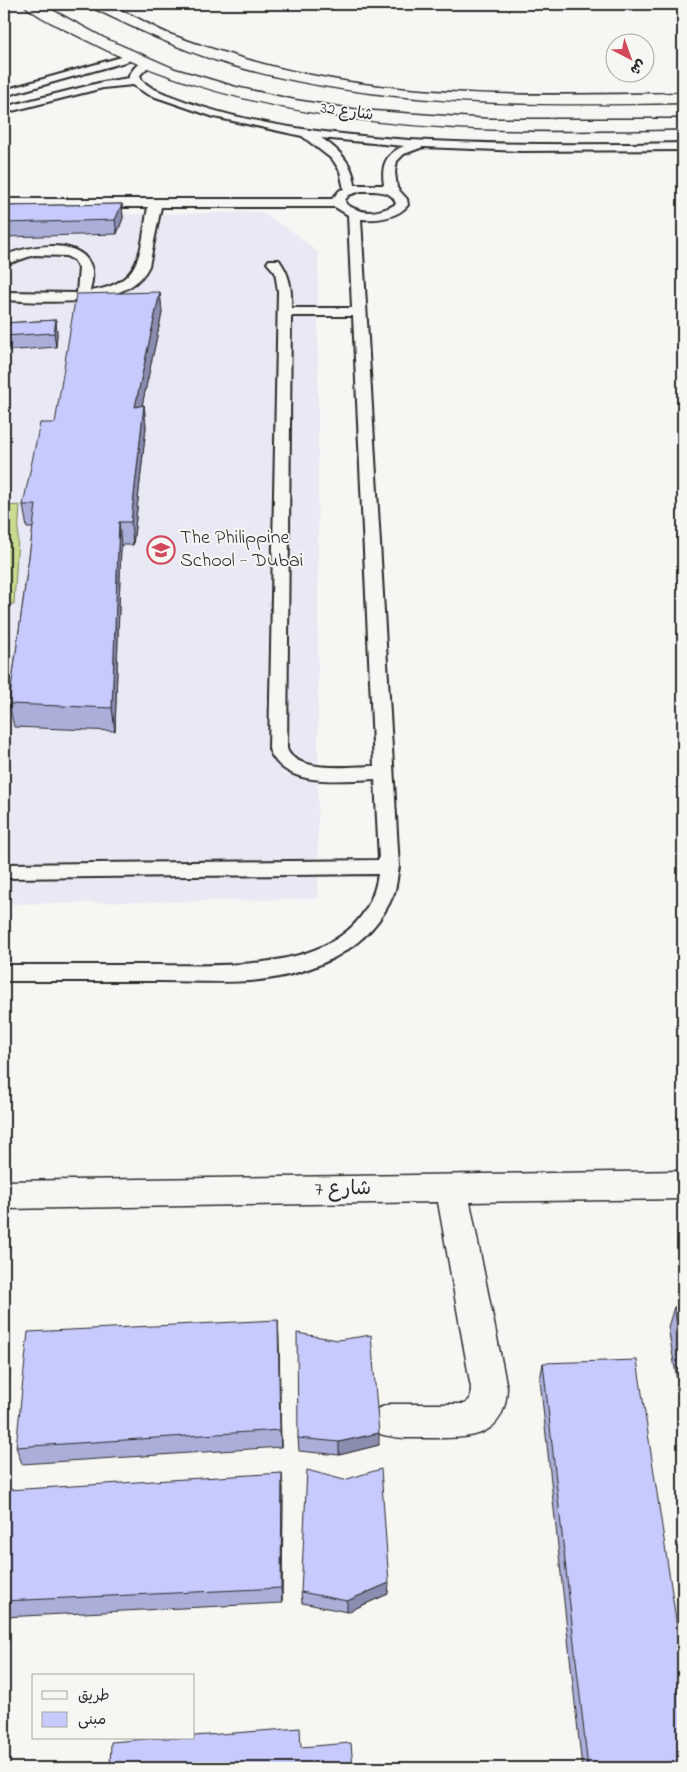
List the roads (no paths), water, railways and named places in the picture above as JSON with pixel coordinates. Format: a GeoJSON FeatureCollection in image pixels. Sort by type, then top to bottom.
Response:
{"type":"FeatureCollection","features":[{"type":"Feature","properties":{"kind":"street","name":"شارع 32"},"geometry":{"type":"LineString","coordinates":[[31,4],[132,57],[217,86],[266,98],[379,116],[501,125],[683,124]]}},
{"type":"Feature","properties":{"kind":"street","name":"شارع 32"},"geometry":{"type":"LineString","coordinates":[[96,4],[150,32],[192,49],[241,64],[355,87],[418,94],[484,98],[683,98]]}},
{"type":"Feature","properties":{"kind":"street","name":"شارع 7"},"geometry":{"type":"LineString","coordinates":[[4,1195],[683,1184]]}},
{"type":"Feature","properties":{"kind":"street"},"geometry":{"type":"LineString","coordinates":[[390,1421],[468,1421],[478,1417],[486,1410],[489,1399],[489,1388],[451,1188]]}},
{"type":"Feature","properties":{"kind":"lane"},"geometry":{"type":"LineString","coordinates":[[4,93],[132,57]]}},
{"type":"Feature","properties":{"kind":"lane"},"geometry":{"type":"LineString","coordinates":[[147,63],[134,75],[135,81],[141,87],[151,92],[200,111],[258,126],[302,133],[427,144],[533,148],[683,147]]}},
{"type":"Feature","properties":{"kind":"lane"},"geometry":{"type":"LineString","coordinates":[[4,110],[103,85],[135,81]]}},
{"type":"Feature","properties":{"kind":"lane"},"geometry":{"type":"LineString","coordinates":[[302,133],[320,142],[345,164],[350,177],[350,190]]}},
{"type":"Feature","properties":{"kind":"lane"},"geometry":{"type":"LineString","coordinates":[[391,190],[388,169],[390,161],[397,154],[427,144]]}},
{"type":"Feature","properties":{"kind":"lane"},"geometry":{"type":"LineString","coordinates":[[4,203],[338,203],[346,211],[354,214],[378,216],[397,210],[402,205],[402,200],[399,194],[391,190],[371,187],[350,190],[338,198],[338,203]]}},
{"type":"Feature","properties":{"kind":"lane"},"geometry":{"type":"LineString","coordinates":[[4,296],[82,296],[102,292],[132,279],[141,270],[155,203]]}},
{"type":"Feature","properties":{"kind":"lane"},"geometry":{"type":"LineString","coordinates":[[4,973],[250,972],[286,968],[321,956],[350,939],[372,917],[385,892],[389,867],[354,214]]}},
{"type":"Feature","properties":{"kind":"lane"},"geometry":{"type":"LineString","coordinates":[[4,261],[15,255],[42,250],[68,253],[77,257],[84,262],[86,268],[82,296]]}},
{"type":"Feature","properties":{"kind":"lane"},"geometry":{"type":"LineString","coordinates":[[274,263],[284,281],[285,312],[278,749],[280,756],[286,763],[296,768],[319,771],[384,772]]}},
{"type":"Feature","properties":{"kind":"lane"},"geometry":{"type":"LineString","coordinates":[[285,312],[360,312]]}},
{"type":"Feature","properties":{"kind":"lane"},"geometry":{"type":"LineString","coordinates":[[4,871],[389,867]]}},
{"type":"Feature","properties":{"kind":"place","name":"The Philippine School - Dubai"},"geometry":{"type":"Point","coordinates":[161,550]}}]}
